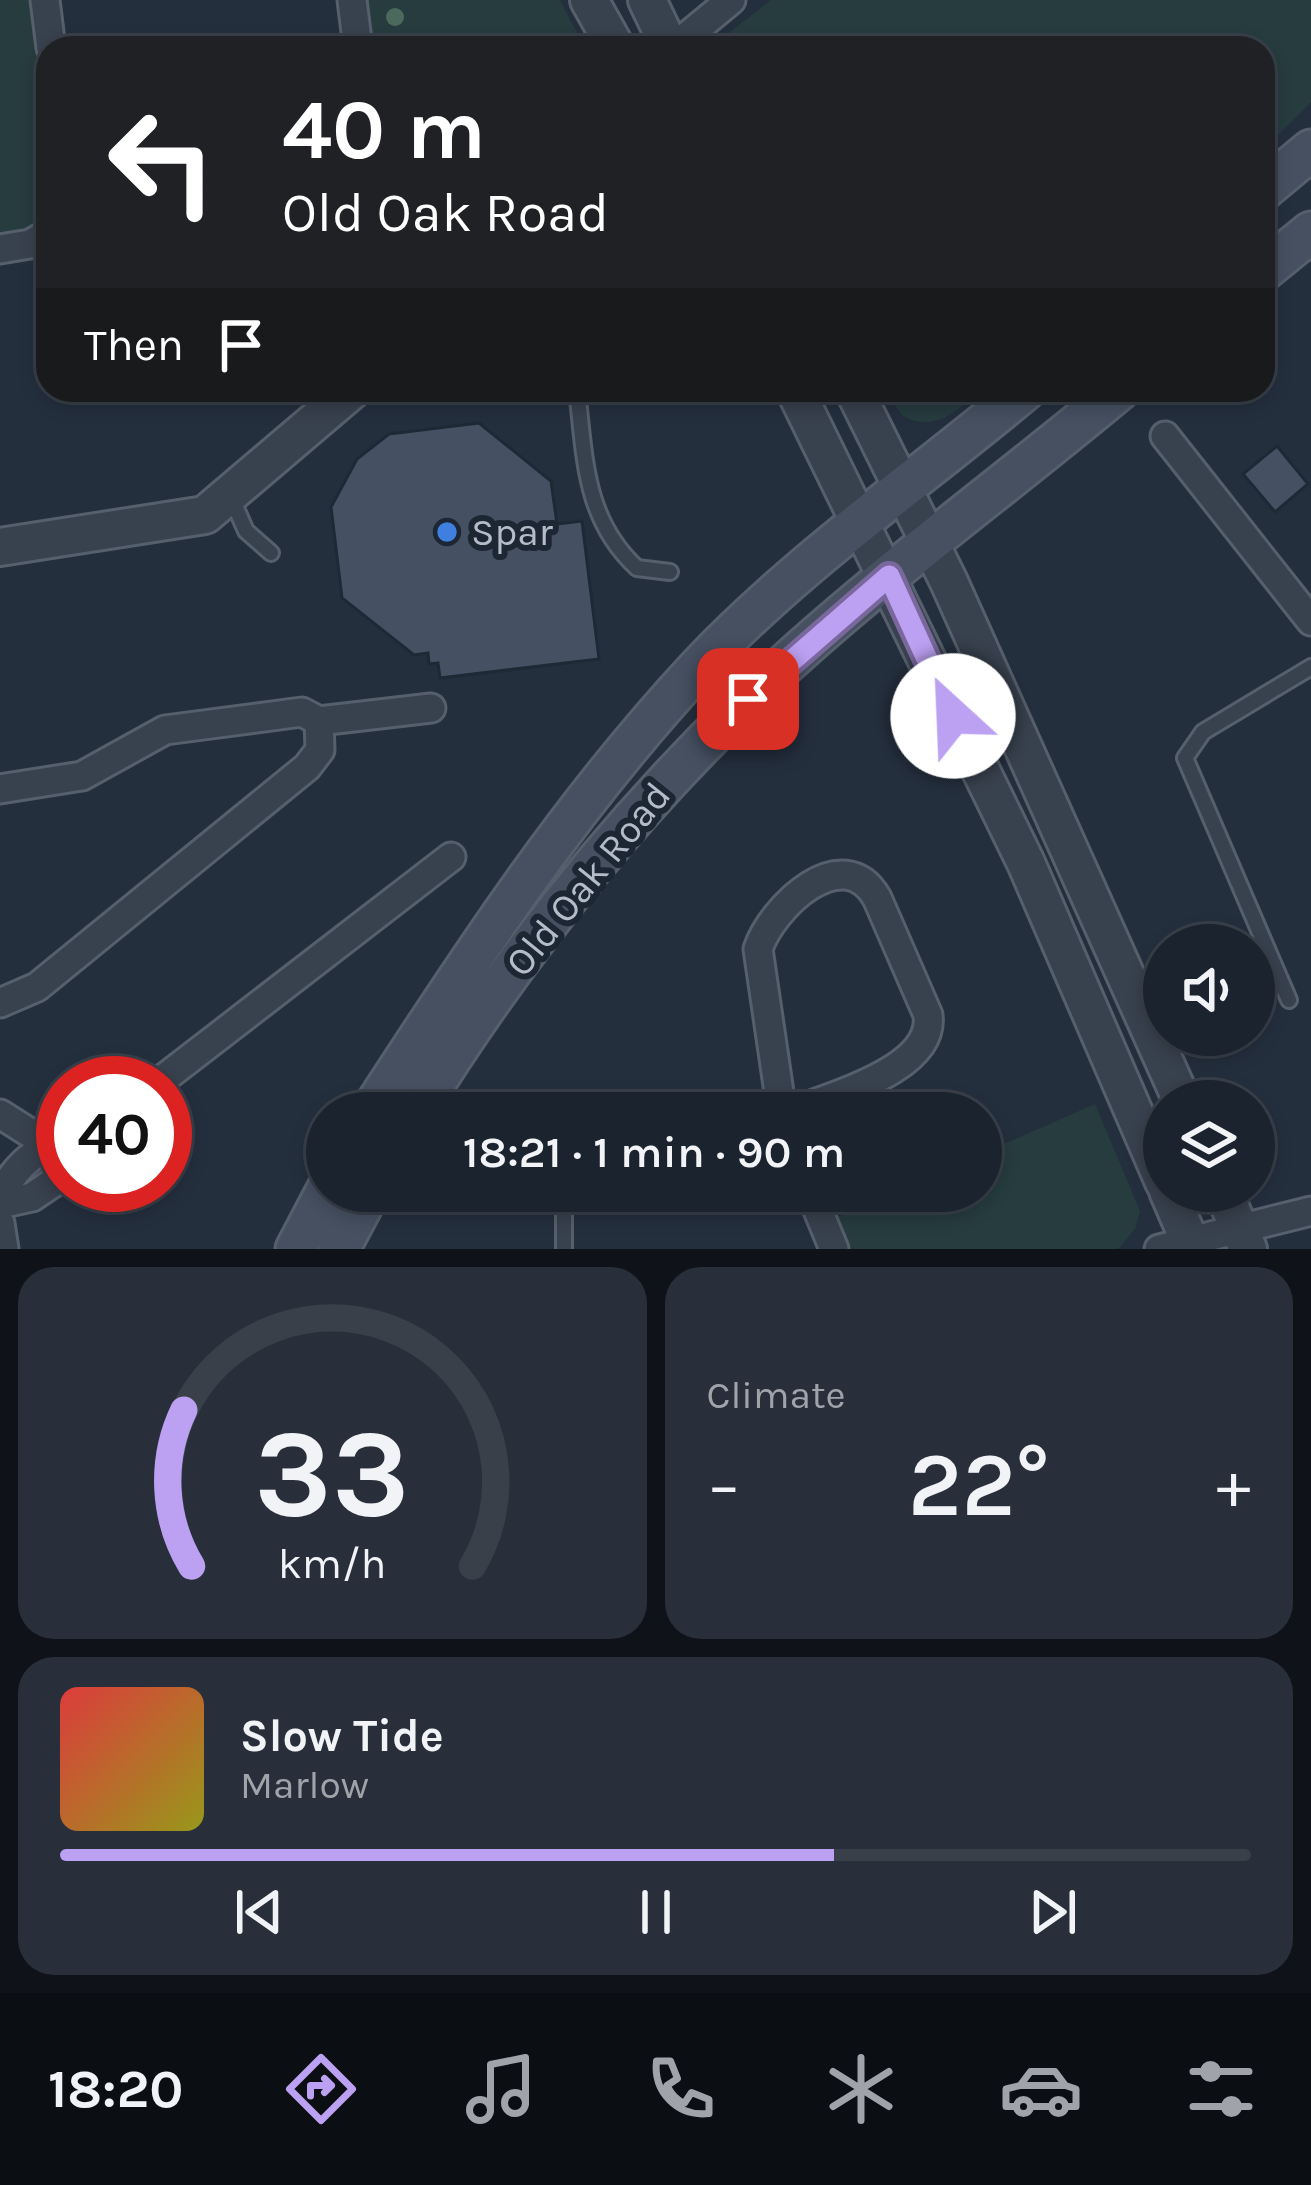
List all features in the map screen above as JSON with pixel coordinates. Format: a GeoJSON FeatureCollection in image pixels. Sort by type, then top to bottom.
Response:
{"type":"FeatureCollection","features":[{"type":"Feature","properties":{"kind":"main road"},"geometry":{"type":"LineString","coordinates":[[1275,180],[1311,150]]}},
{"type":"Feature","properties":{"kind":"main road"},"geometry":{"type":"LineString","coordinates":[[1275,261],[1311,232]]}},
{"type":"Feature","properties":{"kind":"main road","name":"Old Oak Road"},"geometry":{"type":"LineString","coordinates":[[384,1092],[490,928],[633,741],[703,664],[861,522],[1010,402]]}},
{"type":"Feature","properties":{"kind":"main road","name":"Old Oak Road"},"geometry":{"type":"LineString","coordinates":[[430,1092],[540,930],[644,805],[748,699],[889,576],[1105,402]]}},
{"type":"Feature","properties":{"kind":"main road"},"geometry":{"type":"LineString","coordinates":[[296,1249],[315,1212]]}},
{"type":"Feature","properties":{"kind":"main road"},"geometry":{"type":"LineString","coordinates":[[339,1249],[359,1212]]}},
{"type":"Feature","properties":{"kind":"street"},"geometry":{"type":"LineString","coordinates":[[45,0],[50,36]]}},
{"type":"Feature","properties":{"kind":"street"},"geometry":{"type":"LineString","coordinates":[[352,0],[356,36]]}},
{"type":"Feature","properties":{"kind":"street"},"geometry":{"type":"LineString","coordinates":[[590,0],[610,36]]}},
{"type":"Feature","properties":{"kind":"street"},"geometry":{"type":"LineString","coordinates":[[647,0],[666,36]]}},
{"type":"Feature","properties":{"kind":"street"},"geometry":{"type":"LineString","coordinates":[[686,36],[730,0]]}},
{"type":"Feature","properties":{"kind":"street"},"geometry":{"type":"LineString","coordinates":[[0,249],[36,240]]}},
{"type":"Feature","properties":{"kind":"street"},"geometry":{"type":"LineString","coordinates":[[0,547],[184,521],[231,497],[338,402]]}},
{"type":"Feature","properties":{"kind":"street"},"geometry":{"type":"LineString","coordinates":[[800,402],[889,576],[1025,863],[1143,1134]]}},
{"type":"Feature","properties":{"kind":"street"},"geometry":{"type":"LineString","coordinates":[[860,402],[931,546],[1173,1080]]}},
{"type":"Feature","properties":{"kind":"street"},"geometry":{"type":"LineString","coordinates":[[1165,436],[1311,621]]}},
{"type":"Feature","properties":{"kind":"street"},"geometry":{"type":"LineString","coordinates":[[0,789],[82,776],[165,730],[302,712],[319,721],[431,708]]}},
{"type":"Feature","properties":{"kind":"street"},"geometry":{"type":"LineString","coordinates":[[3,1002],[37,987],[307,767],[320,750],[319,721]]}},
{"type":"Feature","properties":{"kind":"street"},"geometry":{"type":"LineString","coordinates":[[192,1057],[451,857]]}},
{"type":"Feature","properties":{"kind":"street"},"geometry":{"type":"LineString","coordinates":[[851,874],[865,882],[877,898],[928,1015],[927,1036],[906,1063],[786,1113],[758,949],[768,927],[817,881],[851,874]]}},
{"type":"Feature","properties":{"kind":"street"},"geometry":{"type":"LineString","coordinates":[[0,1114],[36,1133]]}},
{"type":"Feature","properties":{"kind":"street"},"geometry":{"type":"LineString","coordinates":[[0,1201],[16,1170],[36,1157]]}},
{"type":"Feature","properties":{"kind":"street"},"geometry":{"type":"LineString","coordinates":[[0,1201],[36,1194]]}},
{"type":"Feature","properties":{"kind":"street"},"geometry":{"type":"LineString","coordinates":[[1173,1212],[1180,1246],[1243,1237],[1311,1211]]}},
{"type":"Feature","properties":{"kind":"street"},"geometry":{"type":"LineString","coordinates":[[819,1212],[834,1249]]}},
{"type":"Feature","properties":{"kind":"street"},"geometry":{"type":"LineString","coordinates":[[0,1223],[4,1249]]}},
{"type":"Feature","properties":{"kind":"lane"},"geometry":{"type":"LineString","coordinates":[[578,402],[589,488],[600,525],[638,568],[670,572]]}},
{"type":"Feature","properties":{"kind":"lane"},"geometry":{"type":"LineString","coordinates":[[231,497],[246,531],[271,553]]}},
{"type":"Feature","properties":{"kind":"lane"},"geometry":{"type":"LineString","coordinates":[[1288,1000],[1185,758],[1204,731],[1311,667]]}},
{"type":"Feature","properties":{"kind":"lane"},"geometry":{"type":"LineString","coordinates":[[564,1212],[564,1249]]}},
{"type":"Feature","properties":{"kind":"green space"},"geometry":{"type":"Polygon","coordinates":[[[0,0],[31,0],[36,44],[36,224],[0,234],[0,0]]]}},
{"type":"Feature","properties":{"kind":"green space"},"geometry":{"type":"Polygon","coordinates":[[[367,0],[560,0],[579,36],[372,36],[367,0]]]}},
{"type":"Feature","properties":{"kind":"green space"},"geometry":{"type":"Polygon","coordinates":[[[771,0],[1311,0],[1311,102],[1275,138],[1275,36],[725,36],[771,0]]]}},
{"type":"Feature","properties":{"kind":"green space"},"geometry":{"type":"Polygon","coordinates":[[[893,402],[967,402],[935,421],[902,415],[893,402]]]}},
{"type":"Feature","properties":{"kind":"green space"},"geometry":{"type":"Polygon","coordinates":[[[1095,1104],[1140,1211],[1135,1229],[1118,1249],[846,1249],[836,1218],[849,1212],[1002,1212],[1002,1145],[1095,1104]]]}},
{"type":"Feature","properties":{"kind":"building"},"geometry":{"type":"Polygon","coordinates":[[[479,423],[551,481],[557,524],[582,521],[599,659],[440,678],[438,663],[429,664],[428,653],[414,655],[342,598],[331,507],[357,459],[389,434],[479,423]]]}},
{"type":"Feature","properties":{"kind":"building"},"geometry":{"type":"Polygon","coordinates":[[[1277,446],[1308,484],[1275,512],[1243,474],[1277,446]]]}},
{"type":"Feature","properties":{"kind":"place","name":"Spar"},"geometry":{"type":"Point","coordinates":[447,532]}},
{"type":"Feature","properties":{"kind":"route"},"geometry":{"type":"LineString","coordinates":[[748,699],[889,576],[953,716]]}}]}
